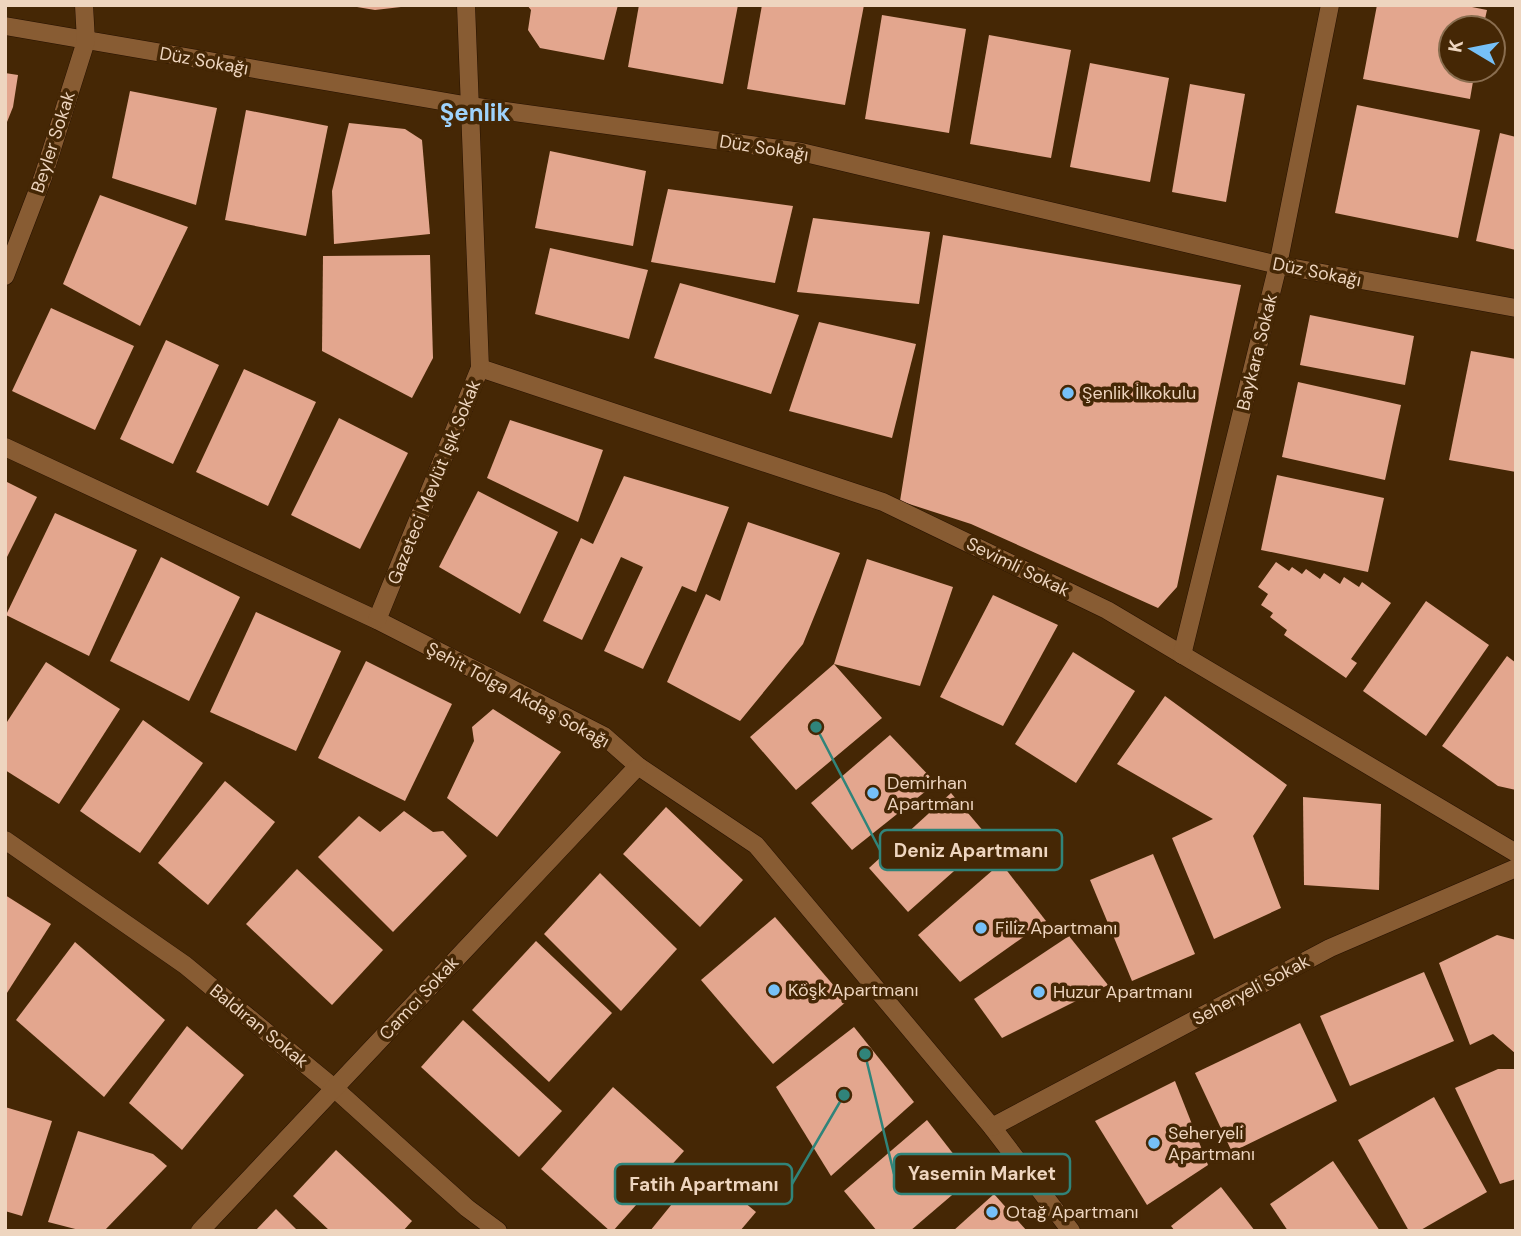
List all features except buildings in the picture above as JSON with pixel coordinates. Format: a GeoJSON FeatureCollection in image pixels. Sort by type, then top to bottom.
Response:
{"type":"FeatureCollection","features":[{"type":"Feature","properties":{"kind":"street","name":"Beyler Sokak"},"geometry":{"type":"LineString","coordinates":[[5,276],[43,177],[86,41],[84,5]]}},
{"type":"Feature","properties":{"kind":"street","name":"Gazeteci Mevlüt Işık Sokak"},"geometry":{"type":"LineString","coordinates":[[377,620],[480,368],[466,5]]}},
{"type":"Feature","properties":{"kind":"street","name":"Baykara Sokak"},"geometry":{"type":"LineString","coordinates":[[1182,655],[1278,265],[1329,5]]}},
{"type":"Feature","properties":{"kind":"street","name":"Düz Sokağı"},"geometry":{"type":"LineString","coordinates":[[5,26],[470,106],[801,152],[1278,265],[1516,308]]}},
{"type":"Feature","properties":{"kind":"street","name":"Sevimli Sokak"},"geometry":{"type":"LineString","coordinates":[[480,368],[883,502],[1107,610],[1516,853]]}},
{"type":"Feature","properties":{"kind":"street","name":"Şehit Tolga Akdaş Sokağı"},"geometry":{"type":"LineString","coordinates":[[5,447],[377,620],[604,736],[638,766],[756,845],[992,1127],[1071,1231]]}},
{"type":"Feature","properties":{"kind":"street","name":"Camcı Sokak"},"geometry":{"type":"LineString","coordinates":[[200,1231],[638,766]]}},
{"type":"Feature","properties":{"kind":"street","name":"Baldıran Sokak"},"geometry":{"type":"LineString","coordinates":[[5,839],[184,965],[334,1088],[467,1208],[498,1231]]}},
{"type":"Feature","properties":{"kind":"street","name":"Seheryeli Sokak"},"geometry":{"type":"LineString","coordinates":[[992,1127],[1330,948],[1516,868]]}},
{"type":"Feature","properties":{"kind":"place","name":"Şenlik İlkokulu"},"geometry":{"type":"Point","coordinates":[1068,393]}},
{"type":"Feature","properties":{"kind":"place","name":"Deniz Apartmanı"},"geometry":{"type":"Point","coordinates":[816,727]}},
{"type":"Feature","properties":{"kind":"place","name":"Demirhan Apartmanı"},"geometry":{"type":"Point","coordinates":[873,793]}},
{"type":"Feature","properties":{"kind":"place","name":"Filiz Apartmanı"},"geometry":{"type":"Point","coordinates":[981,928]}},
{"type":"Feature","properties":{"kind":"place","name":"Köşk Apartmanı"},"geometry":{"type":"Point","coordinates":[774,990]}},
{"type":"Feature","properties":{"kind":"place","name":"Huzur Apartmanı"},"geometry":{"type":"Point","coordinates":[1039,992]}},
{"type":"Feature","properties":{"kind":"place","name":"Yasemin Market"},"geometry":{"type":"Point","coordinates":[865,1054]}},
{"type":"Feature","properties":{"kind":"place","name":"Fatih Apartmanı"},"geometry":{"type":"Point","coordinates":[844,1095]}},
{"type":"Feature","properties":{"kind":"place","name":"Seheryeli Apartmanı"},"geometry":{"type":"Point","coordinates":[1154,1143]}},
{"type":"Feature","properties":{"kind":"place","name":"Otağ Apartmanı"},"geometry":{"type":"Point","coordinates":[992,1212]}},
{"type":"Feature","properties":{"kind":"district","name":"Şenlik"},"geometry":{"type":"Point","coordinates":[475,113]}}]}
